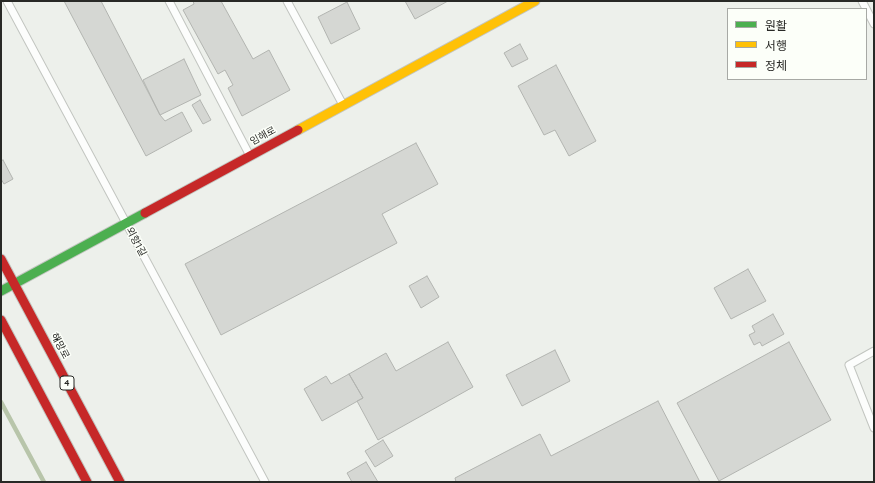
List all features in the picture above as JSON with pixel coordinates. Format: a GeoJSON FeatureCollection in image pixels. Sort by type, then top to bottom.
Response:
{"type":"FeatureCollection","features":[{"type":"Feature","properties":{"kind":"street","name":"임해로"},"geometry":{"type":"LineString","coordinates":[[1,291],[535,1]]}},
{"type":"Feature","properties":{"kind":"street","name":"4"},"geometry":{"type":"LineString","coordinates":[[1,259],[14,284]]}},
{"type":"Feature","properties":{"kind":"street","name":"해망로"},"geometry":{"type":"LineString","coordinates":[[14,284],[120,482]]}},
{"type":"Feature","properties":{"kind":"street"},"geometry":{"type":"LineString","coordinates":[[1,320],[87,482]]}},
{"type":"Feature","properties":{"kind":"lane","name":"외항1길"},"geometry":{"type":"LineString","coordinates":[[7,1],[265,482]]}},
{"type":"Feature","properties":{"kind":"lane"},"geometry":{"type":"LineString","coordinates":[[169,1],[250,156]]}},
{"type":"Feature","properties":{"kind":"lane"},"geometry":{"type":"LineString","coordinates":[[287,1],[343,105]]}},
{"type":"Feature","properties":{"kind":"lane"},"geometry":{"type":"LineString","coordinates":[[867,11],[874,24]]}},
{"type":"Feature","properties":{"kind":"lane"},"geometry":{"type":"LineString","coordinates":[[874,351],[849,365],[874,428]]}},
{"type":"Feature","properties":{"kind":"building"},"geometry":{"type":"Polygon","coordinates":[[[64,1],[101,1],[160,115],[165,121],[182,112],[192,131],[146,156],[64,1]]]}},
{"type":"Feature","properties":{"kind":"building"},"geometry":{"type":"Polygon","coordinates":[[[193,1],[221,1],[253,59],[269,50],[290,90],[242,116],[228,88],[233,85],[225,70],[218,74],[183,10],[194,4],[193,1]]]}},
{"type":"Feature","properties":{"kind":"building"},"geometry":{"type":"Polygon","coordinates":[[[405,1],[448,1],[415,19],[405,1]]]}},
{"type":"Feature","properties":{"kind":"building"},"geometry":{"type":"Polygon","coordinates":[[[347,2],[360,29],[331,44],[318,17],[347,2]]]}},
{"type":"Feature","properties":{"kind":"building"},"geometry":{"type":"Polygon","coordinates":[[[520,44],[528,59],[512,67],[504,53],[520,44]]]}},
{"type":"Feature","properties":{"kind":"building"},"geometry":{"type":"Polygon","coordinates":[[[184,59],[201,95],[160,115],[143,80],[184,59]]]}},
{"type":"Feature","properties":{"kind":"building"},"geometry":{"type":"Polygon","coordinates":[[[556,65],[596,141],[569,156],[555,130],[544,135],[518,86],[556,65]]]}},
{"type":"Feature","properties":{"kind":"building"},"geometry":{"type":"Polygon","coordinates":[[[200,100],[211,120],[203,124],[192,105],[200,100]]]}},
{"type":"Feature","properties":{"kind":"building"},"geometry":{"type":"Polygon","coordinates":[[[416,143],[438,184],[382,214],[397,243],[221,335],[185,264],[416,143]]]}},
{"type":"Feature","properties":{"kind":"building"},"geometry":{"type":"Polygon","coordinates":[[[3,160],[13,179],[4,184],[1,179],[1,161],[3,160]]]}},
{"type":"Feature","properties":{"kind":"building"},"geometry":{"type":"Polygon","coordinates":[[[748,269],[766,301],[731,319],[714,288],[748,269]]]}},
{"type":"Feature","properties":{"kind":"building"},"geometry":{"type":"Polygon","coordinates":[[[427,276],[439,297],[421,308],[409,286],[427,276]]]}},
{"type":"Feature","properties":{"kind":"building"},"geometry":{"type":"Polygon","coordinates":[[[773,314],[784,334],[762,346],[760,342],[754,345],[749,335],[755,332],[752,326],[773,314]]]}},
{"type":"Feature","properties":{"kind":"building"},"geometry":{"type":"Polygon","coordinates":[[[448,342],[473,387],[378,440],[357,401],[363,398],[349,374],[386,353],[396,371],[448,342]]]}},
{"type":"Feature","properties":{"kind":"building"},"geometry":{"type":"Polygon","coordinates":[[[789,342],[831,420],[719,481],[677,403],[789,342]]]}},
{"type":"Feature","properties":{"kind":"building"},"geometry":{"type":"Polygon","coordinates":[[[555,350],[570,381],[522,406],[506,375],[555,350]]]}},
{"type":"Feature","properties":{"kind":"building"},"geometry":{"type":"Polygon","coordinates":[[[349,374],[363,398],[322,421],[304,389],[326,376],[331,384],[349,374]]]}},
{"type":"Feature","properties":{"kind":"building"},"geometry":{"type":"Polygon","coordinates":[[[658,401],[700,482],[456,482],[455,478],[540,434],[551,456],[658,401]]]}},
{"type":"Feature","properties":{"kind":"building"},"geometry":{"type":"Polygon","coordinates":[[[383,440],[393,456],[375,467],[365,451],[383,440]]]}},
{"type":"Feature","properties":{"kind":"building"},"geometry":{"type":"Polygon","coordinates":[[[366,462],[378,482],[352,482],[347,473],[366,462]]]}},
{"type":"Feature","properties":{"kind":"waterway"},"geometry":{"type":"LineString","coordinates":[[1,402],[44,482]]}},
{"type":"Feature","properties":{"kind":"traffic: fast"},"geometry":{"type":"LineString","coordinates":[[1,291],[145,213]]}},
{"type":"Feature","properties":{"kind":"traffic: slow"},"geometry":{"type":"LineString","coordinates":[[298,130],[535,1]]}},
{"type":"Feature","properties":{"kind":"traffic: jam"},"geometry":{"type":"LineString","coordinates":[[145,213],[298,130]]}},
{"type":"Feature","properties":{"kind":"traffic: jam"},"geometry":{"type":"LineString","coordinates":[[1,259],[120,482]]}},
{"type":"Feature","properties":{"kind":"traffic: jam"},"geometry":{"type":"LineString","coordinates":[[1,320],[87,482]]}}]}
